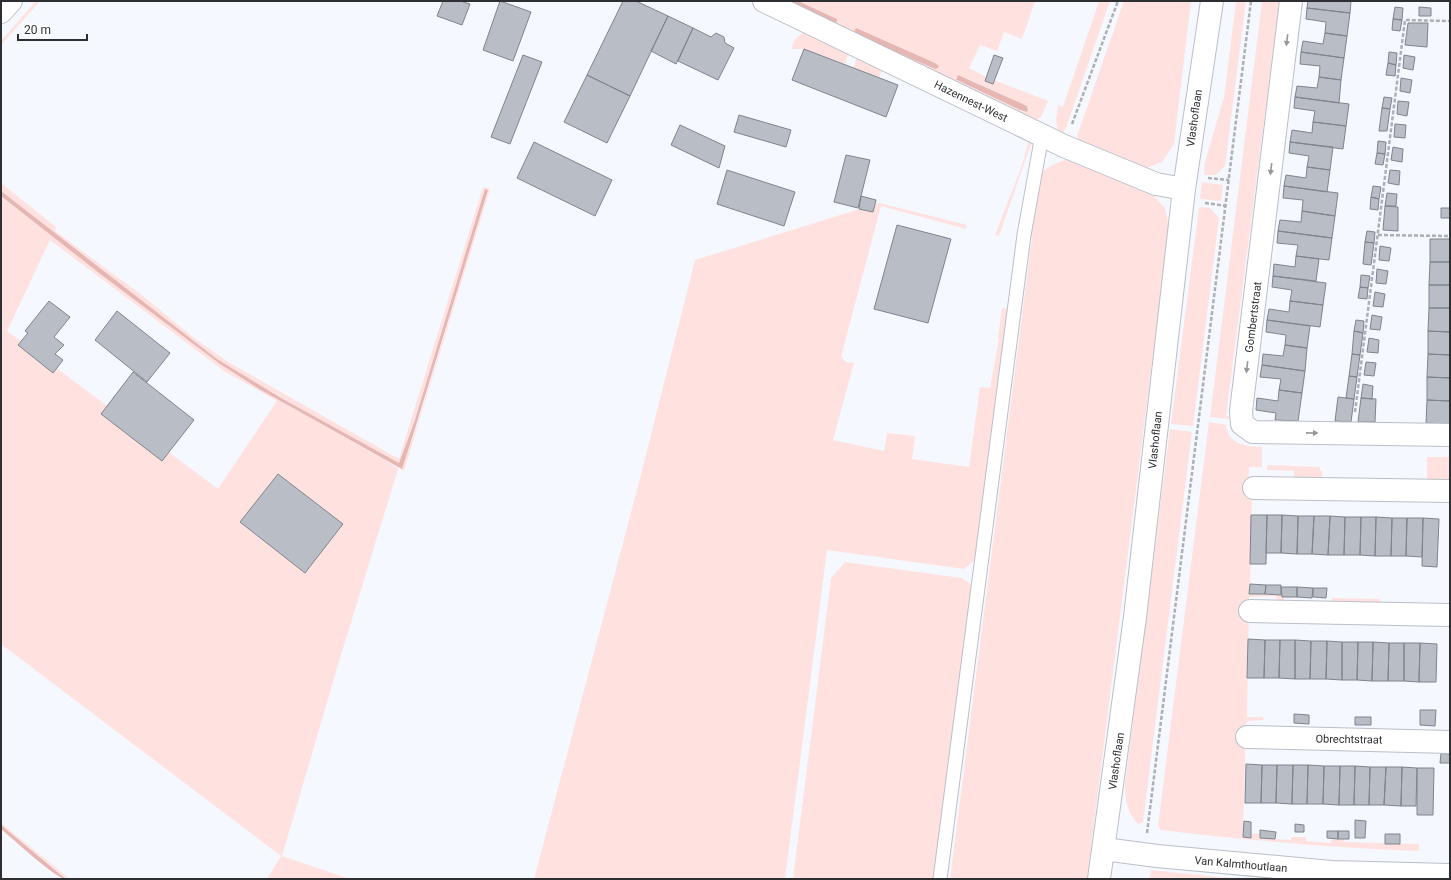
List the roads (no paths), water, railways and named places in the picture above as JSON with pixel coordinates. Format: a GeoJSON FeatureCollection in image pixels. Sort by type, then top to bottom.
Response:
{"type":"FeatureCollection","features":[{"type":"Feature","properties":{"kind":"street"},"geometry":{"type":"LineString","coordinates":[[1,12],[11,1]]}},
{"type":"Feature","properties":{"kind":"street","name":"Hazennest-West"},"geometry":{"type":"LineString","coordinates":[[764,1],[1064,146],[1156,184],[1184,188]]}},
{"type":"Feature","properties":{"kind":"street","name":"Vlashoflaan"},"geometry":{"type":"LineString","coordinates":[[1099,879],[1135,617],[1184,188],[1212,1]]}},
{"type":"Feature","properties":{"kind":"street","name":"Gombertstraat"},"geometry":{"type":"LineString","coordinates":[[1291,1],[1241,410],[1242,424],[1253,432],[1450,435]]}},
{"type":"Feature","properties":{"kind":"street"},"geometry":{"type":"LineString","coordinates":[[1254,488],[1450,490]]}},
{"type":"Feature","properties":{"kind":"street"},"geometry":{"type":"LineString","coordinates":[[1250,611],[1450,615]]}},
{"type":"Feature","properties":{"kind":"street","name":"Obrechtstraat"},"geometry":{"type":"LineString","coordinates":[[1247,737],[1450,742]]}},
{"type":"Feature","properties":{"kind":"street","name":"Van Kalmthoutlaan"},"geometry":{"type":"LineString","coordinates":[[1104,849],[1349,876],[1450,875]]}},
{"type":"Feature","properties":{"kind":"lane"},"geometry":{"type":"LineString","coordinates":[[940,879],[1022,243],[1042,135]]}}]}
